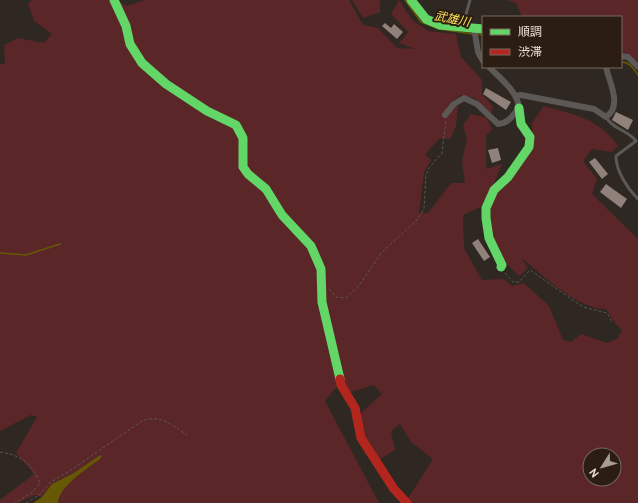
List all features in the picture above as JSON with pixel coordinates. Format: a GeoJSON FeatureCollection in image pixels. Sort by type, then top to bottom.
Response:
{"type":"FeatureCollection","features":[{"type":"Feature","properties":{"kind":"street"},"geometry":{"type":"LineString","coordinates":[[114,0],[126,26],[130,44],[142,63],[166,84],[207,111],[230,120],[240,129],[243,138],[243,167],[254,181],[266,189],[282,215],[311,246],[321,269],[322,302],[341,385],[355,408],[361,438],[394,489],[407,503]]}},
{"type":"Feature","properties":{"kind":"street"},"geometry":{"type":"LineString","coordinates":[[411,0],[426,19],[440,24],[462,27],[477,32],[478,52],[482,59]]}},
{"type":"Feature","properties":{"kind":"street"},"geometry":{"type":"LineString","coordinates":[[622,56],[628,57],[638,67]]}},
{"type":"Feature","properties":{"kind":"street"},"geometry":{"type":"LineString","coordinates":[[490,68],[516,96],[520,108],[521,124],[530,137],[529,147],[522,154],[508,177],[494,190],[487,206],[487,234],[502,265],[501,267]]}},
{"type":"Feature","properties":{"kind":"street"},"geometry":{"type":"LineString","coordinates":[[516,96],[521,95],[594,109],[606,117],[615,106],[615,99],[606,68]]}},
{"type":"Feature","properties":{"kind":"street"},"geometry":{"type":"LineString","coordinates":[[445,116],[454,104],[464,98],[477,104],[498,124],[508,121],[520,108]]}},
{"type":"Feature","properties":{"kind":"lane"},"geometry":{"type":"LineString","coordinates":[[462,27],[470,0]]}},
{"type":"Feature","properties":{"kind":"lane"},"geometry":{"type":"LineString","coordinates":[[606,117],[609,122],[633,137],[636,142],[616,156],[616,161],[629,189],[638,198]]}},
{"type":"Feature","properties":{"kind":"path"},"geometry":{"type":"LineString","coordinates":[[322,281],[336,297],[346,298],[358,287],[382,252],[416,220],[424,208],[426,175],[429,168],[442,153],[442,143],[446,122],[445,116]]}},
{"type":"Feature","properties":{"kind":"path"},"geometry":{"type":"LineString","coordinates":[[501,267],[513,282],[519,282],[530,270],[583,307],[607,313],[613,323]]}},
{"type":"Feature","properties":{"kind":"path"},"geometry":{"type":"LineString","coordinates":[[26,503],[39,495],[51,482],[148,418],[165,420],[187,434]]}},
{"type":"Feature","properties":{"kind":"path"},"geometry":{"type":"LineString","coordinates":[[0,452],[13,454],[26,461],[36,474],[40,484],[31,494],[15,503]]}},
{"type":"Feature","properties":{"kind":"shaded area"},"geometry":{"type":"Polygon","coordinates":[[[32,0],[116,0],[127,6],[145,0],[349,0],[363,25],[378,28],[397,48],[415,49],[399,43],[408,32],[391,14],[399,0],[413,21],[429,31],[456,34],[461,57],[482,80],[482,94],[493,107],[491,113],[475,98],[461,95],[453,101],[458,106],[456,126],[450,139],[440,138],[425,154],[431,160],[424,172],[419,213],[428,213],[451,183],[465,183],[462,161],[467,139],[463,125],[471,114],[486,117],[492,129],[486,136],[486,169],[502,164],[485,205],[463,215],[464,248],[482,280],[504,279],[512,286],[524,283],[549,306],[563,340],[571,342],[581,334],[607,343],[618,338],[622,330],[615,323],[606,309],[595,308],[572,298],[521,258],[528,268],[519,276],[497,254],[490,233],[489,206],[495,192],[533,147],[532,123],[544,106],[576,115],[594,123],[602,129],[618,146],[612,152],[592,149],[583,161],[597,179],[592,194],[638,239],[638,503],[405,503],[433,459],[411,442],[400,424],[391,431],[395,450],[378,460],[363,438],[360,414],[382,394],[374,385],[348,393],[338,385],[325,401],[379,503],[58,503],[63,490],[68,484],[81,472],[100,459],[102,455],[74,473],[52,484],[42,497],[35,495],[18,503],[0,503],[0,500],[34,474],[16,453],[37,417],[31,415],[0,431],[0,64],[5,64],[4,45],[18,38],[44,43],[52,34],[34,21],[28,4],[32,0]]]}},
{"type":"Feature","properties":{"kind":"shaded area"},"geometry":{"type":"Polygon","coordinates":[[[352,0],[380,0],[380,12],[363,18],[352,0]]]}},
{"type":"Feature","properties":{"kind":"shaded area"},"geometry":{"type":"Polygon","coordinates":[[[507,0],[638,0],[638,61],[622,52],[622,16],[522,16],[516,3],[507,0]]]}},
{"type":"Feature","properties":{"kind":"shaded area"},"geometry":{"type":"Polygon","coordinates":[[[102,455],[100,459],[82,472],[63,490],[58,503],[33,503],[42,497],[52,484],[74,473],[102,455]]]}},
{"type":"Feature","properties":{"kind":"building"},"geometry":{"type":"Polygon","coordinates":[[[385,23],[391,28],[394,24],[403,32],[397,39],[382,26],[385,23]]]}},
{"type":"Feature","properties":{"kind":"building"},"geometry":{"type":"Polygon","coordinates":[[[486,88],[511,102],[506,110],[483,94],[486,88]]]}},
{"type":"Feature","properties":{"kind":"building"},"geometry":{"type":"Polygon","coordinates":[[[616,112],[633,120],[628,130],[612,120],[616,112]]]}},
{"type":"Feature","properties":{"kind":"building"},"geometry":{"type":"Polygon","coordinates":[[[498,148],[501,160],[492,163],[488,150],[498,148]]]}},
{"type":"Feature","properties":{"kind":"building"},"geometry":{"type":"Polygon","coordinates":[[[595,158],[608,174],[602,179],[589,162],[595,158]]]}},
{"type":"Feature","properties":{"kind":"building"},"geometry":{"type":"Polygon","coordinates":[[[606,184],[627,199],[621,208],[600,192],[606,184]]]}},
{"type":"Feature","properties":{"kind":"building"},"geometry":{"type":"Polygon","coordinates":[[[478,239],[490,257],[484,261],[472,243],[478,239]]]}},
{"type":"Feature","properties":{"kind":"waterway","name":"武雄川"},"geometry":{"type":"LineString","coordinates":[[405,0],[421,22],[439,29],[473,34]]}},
{"type":"Feature","properties":{"kind":"waterway","name":"武雄川"},"geometry":{"type":"LineString","coordinates":[[477,34],[482,35]]}},
{"type":"Feature","properties":{"kind":"waterway"},"geometry":{"type":"LineString","coordinates":[[622,62],[629,64],[638,75]]}},
{"type":"Feature","properties":{"kind":"waterway"},"geometry":{"type":"LineString","coordinates":[[0,253],[26,255],[60,244]]}},
{"type":"Feature","properties":{"kind":"traffic: fast"},"geometry":{"type":"LineString","coordinates":[[114,0],[126,26],[130,44],[142,63],[166,84],[207,111],[236,125],[243,138],[243,167],[248,174],[266,189],[282,215],[311,246],[321,269],[322,302],[340,379]]}},
{"type":"Feature","properties":{"kind":"traffic: fast"},"geometry":{"type":"LineString","coordinates":[[411,0],[426,19],[440,25],[482,29]]}},
{"type":"Feature","properties":{"kind":"traffic: fast"},"geometry":{"type":"LineString","coordinates":[[501,267],[502,265],[489,238],[486,208],[494,190],[508,177],[529,147],[530,137],[521,124],[519,108]]}},
{"type":"Feature","properties":{"kind":"traffic: jam"},"geometry":{"type":"LineString","coordinates":[[340,379],[341,385],[355,408],[361,438],[394,489],[407,503]]}}]}
